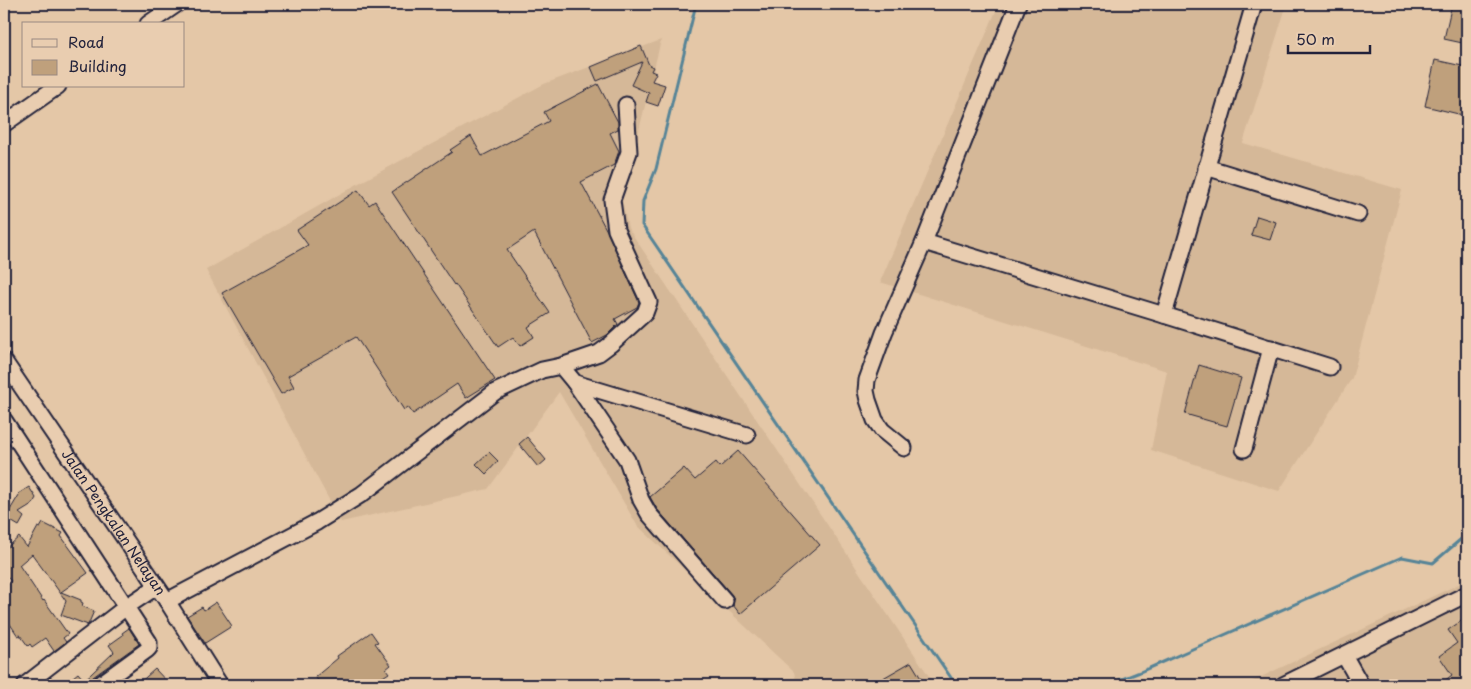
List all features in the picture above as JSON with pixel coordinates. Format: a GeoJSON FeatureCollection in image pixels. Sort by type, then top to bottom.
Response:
{"type":"FeatureCollection","features":[{"type":"Feature","properties":{"kind":"street"},"geometry":{"type":"LineString","coordinates":[[151,22],[177,4]]}},
{"type":"Feature","properties":{"kind":"street"},"geometry":{"type":"LineString","coordinates":[[904,448],[882,430],[875,420],[866,391],[867,380],[884,333],[924,242],[1018,4]]}},
{"type":"Feature","properties":{"kind":"street"},"geometry":{"type":"LineString","coordinates":[[1164,315],[1254,4]]}},
{"type":"Feature","properties":{"kind":"street"},"geometry":{"type":"LineString","coordinates":[[4,124],[55,88]]}},
{"type":"Feature","properties":{"kind":"street"},"geometry":{"type":"LineString","coordinates":[[167,601],[325,518],[362,494],[495,392],[542,370],[561,366],[599,353],[645,313],[649,302],[616,230],[612,200],[629,152],[626,105]]}},
{"type":"Feature","properties":{"kind":"street"},"geometry":{"type":"LineString","coordinates":[[1206,167],[1358,214]]}},
{"type":"Feature","properties":{"kind":"street"},"geometry":{"type":"LineString","coordinates":[[924,242],[1330,367]]}},
{"type":"Feature","properties":{"kind":"street"},"geometry":{"type":"LineString","coordinates":[[1244,449],[1271,348]]}},
{"type":"Feature","properties":{"kind":"street","name":"Jalan Pengkalan Nelayan"},"geometry":{"type":"LineString","coordinates":[[4,361],[156,588],[167,601],[220,685]]}},
{"type":"Feature","properties":{"kind":"street"},"geometry":{"type":"LineString","coordinates":[[561,366],[575,383],[627,460],[641,500],[649,514],[725,601]]}},
{"type":"Feature","properties":{"kind":"street"},"geometry":{"type":"LineString","coordinates":[[575,383],[747,435]]}},
{"type":"Feature","properties":{"kind":"street"},"geometry":{"type":"LineString","coordinates":[[4,420],[149,640],[149,648],[99,685]]}},
{"type":"Feature","properties":{"kind":"street"},"geometry":{"type":"LineString","coordinates":[[25,685],[126,607],[156,588]]}},
{"type":"Feature","properties":{"kind":"street"},"geometry":{"type":"LineString","coordinates":[[1283,685],[1467,594]]}},
{"type":"Feature","properties":{"kind":"street"},"geometry":{"type":"LineString","coordinates":[[1344,655],[1361,685]]}},
{"type":"Feature","properties":{"kind":"shaded area"},"geometry":{"type":"Polygon","coordinates":[[[999,4],[1287,4],[1243,143],[1402,190],[1352,378],[1279,491],[1151,450],[1167,371],[880,282],[999,4]]]}},
{"type":"Feature","properties":{"kind":"shaded area"},"geometry":{"type":"Polygon","coordinates":[[[661,40],[622,200],[628,228],[935,685],[797,685],[794,672],[637,525],[559,392],[488,489],[341,522],[206,270],[361,182],[544,84],[661,40]]]}},
{"type":"Feature","properties":{"kind":"shaded area"},"geometry":{"type":"Polygon","coordinates":[[[1467,579],[1467,685],[1244,685],[1457,585],[1467,579]]]}},
{"type":"Feature","properties":{"kind":"building"},"geometry":{"type":"Polygon","coordinates":[[[1452,4],[1467,4],[1467,44],[1444,39],[1452,4]]]}},
{"type":"Feature","properties":{"kind":"building"},"geometry":{"type":"Polygon","coordinates":[[[641,46],[649,65],[653,67],[651,71],[656,73],[652,81],[665,85],[658,106],[646,102],[649,93],[631,85],[642,62],[597,81],[591,67],[641,46]]]}},
{"type":"Feature","properties":{"kind":"building"},"geometry":{"type":"Polygon","coordinates":[[[1435,60],[1467,67],[1467,116],[1425,106],[1435,60]]]}},
{"type":"Feature","properties":{"kind":"building"},"geometry":{"type":"Polygon","coordinates":[[[598,84],[618,122],[618,129],[610,133],[619,151],[614,165],[581,182],[607,231],[639,302],[637,307],[615,319],[618,324],[607,335],[592,343],[534,232],[507,250],[550,313],[528,327],[534,337],[520,346],[513,337],[498,347],[392,192],[452,152],[450,150],[471,136],[482,156],[549,121],[544,112],[598,84]]]}},
{"type":"Feature","properties":{"kind":"building"},"geometry":{"type":"Polygon","coordinates":[[[358,190],[369,205],[375,201],[495,380],[466,398],[457,384],[413,414],[408,407],[404,410],[356,337],[288,376],[294,387],[281,394],[222,293],[308,245],[297,230],[358,190]]]}},
{"type":"Feature","properties":{"kind":"building"},"geometry":{"type":"Polygon","coordinates":[[[1257,216],[1276,222],[1270,240],[1251,235],[1257,216]]]}},
{"type":"Feature","properties":{"kind":"building"},"geometry":{"type":"Polygon","coordinates":[[[1199,365],[1241,378],[1227,426],[1185,414],[1199,365]]]}},
{"type":"Feature","properties":{"kind":"building"},"geometry":{"type":"Polygon","coordinates":[[[527,437],[546,460],[538,467],[519,444],[527,437]]]}},
{"type":"Feature","properties":{"kind":"building"},"geometry":{"type":"Polygon","coordinates":[[[738,451],[820,545],[740,614],[733,605],[732,595],[657,509],[650,497],[684,468],[695,480],[716,462],[720,467],[738,451]]]}},
{"type":"Feature","properties":{"kind":"building"},"geometry":{"type":"Polygon","coordinates":[[[489,452],[498,461],[486,474],[476,464],[489,452]]]}},
{"type":"Feature","properties":{"kind":"building"},"geometry":{"type":"Polygon","coordinates":[[[29,487],[36,498],[32,505],[19,513],[24,517],[19,526],[9,520],[4,523],[18,494],[29,487]]]}},
{"type":"Feature","properties":{"kind":"building"},"geometry":{"type":"Polygon","coordinates":[[[43,523],[63,533],[61,536],[88,573],[61,592],[81,600],[82,606],[94,611],[88,625],[61,615],[66,601],[32,554],[19,565],[68,634],[63,638],[66,642],[54,651],[45,638],[32,647],[30,644],[28,646],[20,635],[18,636],[4,615],[4,586],[11,581],[4,573],[4,550],[19,537],[27,547],[38,527],[40,528],[43,523]]]}},
{"type":"Feature","properties":{"kind":"building"},"geometry":{"type":"Polygon","coordinates":[[[216,602],[232,626],[205,643],[187,616],[202,607],[204,610],[216,602]]]}},
{"type":"Feature","properties":{"kind":"building"},"geometry":{"type":"Polygon","coordinates":[[[1467,617],[1467,685],[1439,685],[1452,675],[1439,656],[1457,643],[1448,630],[1467,617]]]}},
{"type":"Feature","properties":{"kind":"building"},"geometry":{"type":"Polygon","coordinates":[[[129,628],[139,644],[93,677],[90,685],[63,685],[78,673],[84,680],[91,674],[114,652],[109,645],[129,628]]]}},
{"type":"Feature","properties":{"kind":"building"},"geometry":{"type":"Polygon","coordinates":[[[371,632],[378,642],[375,643],[391,665],[386,669],[389,673],[378,680],[382,685],[322,685],[315,677],[338,658],[337,656],[371,632]]]}},
{"type":"Feature","properties":{"kind":"building"},"geometry":{"type":"Polygon","coordinates":[[[911,662],[925,685],[871,685],[911,662]]]}},
{"type":"Feature","properties":{"kind":"building"},"geometry":{"type":"Polygon","coordinates":[[[155,669],[170,685],[137,685],[155,669]]]}},
{"type":"Feature","properties":{"kind":"waterway"},"geometry":{"type":"LineString","coordinates":[[696,4],[656,169],[643,201],[642,225],[956,685]]}},
{"type":"Feature","properties":{"kind":"waterway"},"geometry":{"type":"LineString","coordinates":[[1107,685],[1402,557],[1433,563],[1467,534]]}}]}
